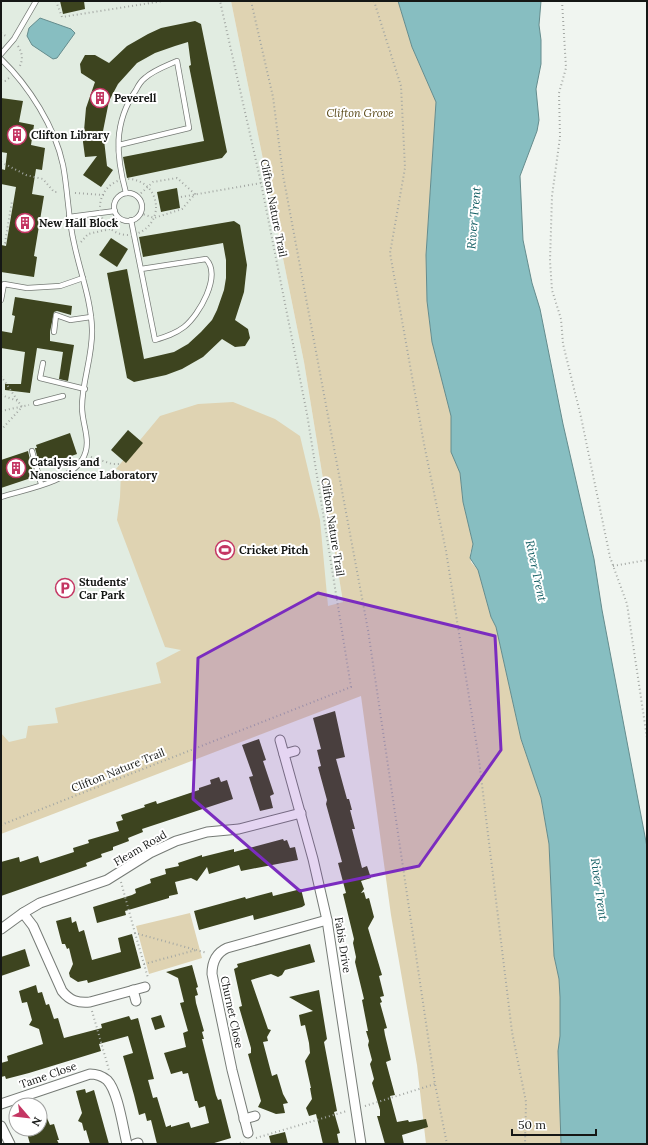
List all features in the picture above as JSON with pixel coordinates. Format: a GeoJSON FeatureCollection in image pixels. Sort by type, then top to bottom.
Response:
{"type":"FeatureCollection","features":[{"type":"Feature","properties":{"kind":"street","name":"Fabis Drive"},"geometry":{"type":"LineString","coordinates":[[280,740],[301,813],[327,920],[361,1144]]}},
{"type":"Feature","properties":{"kind":"street"},"geometry":{"type":"LineString","coordinates":[[284,754],[295,751]]}},
{"type":"Feature","properties":{"kind":"street","name":"Fleam Road"},"geometry":{"type":"LineString","coordinates":[[1,929],[23,912],[56,897],[118,875],[162,847],[191,836],[207,832],[239,829],[301,813]]}},
{"type":"Feature","properties":{"kind":"street"},"geometry":{"type":"LineString","coordinates":[[23,912],[33,926],[62,991],[67,998],[74,1002],[90,1002],[145,987]]}},
{"type":"Feature","properties":{"kind":"street"},"geometry":{"type":"LineString","coordinates":[[216,955],[227,948],[327,920]]}},
{"type":"Feature","properties":{"kind":"street","name":"Churnet Close"},"geometry":{"type":"LineString","coordinates":[[216,955],[213,960],[212,974],[244,1119],[250,1137]]}},
{"type":"Feature","properties":{"kind":"street"},"geometry":{"type":"LineString","coordinates":[[133,990],[136,1001]]}},
{"type":"Feature","properties":{"kind":"street","name":"Tame Close"},"geometry":{"type":"LineString","coordinates":[[1,1104],[90,1074],[96,1074],[107,1080]]}},
{"type":"Feature","properties":{"kind":"street"},"geometry":{"type":"LineString","coordinates":[[107,1080],[113,1089],[126,1144]]}},
{"type":"Feature","properties":{"kind":"street"},"geometry":{"type":"LineString","coordinates":[[244,1119],[254,1116]]}},
{"type":"Feature","properties":{"kind":"street"},"geometry":{"type":"LineString","coordinates":[[1,1126],[10,1144]]}},
{"type":"Feature","properties":{"kind":"lane"},"geometry":{"type":"LineString","coordinates":[[1,54],[14,40],[36,1]]}},
{"type":"Feature","properties":{"kind":"lane"},"geometry":{"type":"LineString","coordinates":[[1,59],[15,74],[34,100],[51,132],[63,164],[69,217],[74,244],[84,278],[91,317],[92,353],[82,407],[87,447],[84,456],[70,473],[62,478],[1,497]]}},
{"type":"Feature","properties":{"kind":"lane"},"geometry":{"type":"LineString","coordinates":[[119,145],[189,128],[177,61],[156,70],[144,78],[124,110],[121,121],[119,145],[122,180],[126,193]]}},
{"type":"Feature","properties":{"kind":"lane"},"geometry":{"type":"LineString","coordinates":[[126,193],[138,196],[142,207],[136,218],[131,220],[121,219],[115,211],[115,203],[119,196],[126,193]]}},
{"type":"Feature","properties":{"kind":"lane"},"geometry":{"type":"LineString","coordinates":[[69,217],[115,211]]}},
{"type":"Feature","properties":{"kind":"lane"},"geometry":{"type":"LineString","coordinates":[[131,220],[155,340],[170,335],[184,327],[194,316],[207,296],[212,278],[210,264],[206,259],[141,268]]}},
{"type":"Feature","properties":{"kind":"lane"},"geometry":{"type":"LineString","coordinates":[[1,300],[4,284],[27,288],[60,286],[84,278]]}},
{"type":"Feature","properties":{"kind":"lane"},"geometry":{"type":"LineString","coordinates":[[54,332],[56,315],[70,320],[91,317]]}},
{"type":"Feature","properties":{"kind":"lane"},"geometry":{"type":"LineString","coordinates":[[43,363],[40,378],[85,389]]}},
{"type":"Feature","properties":{"kind":"lane"},"geometry":{"type":"LineString","coordinates":[[36,403],[63,396]]}},
{"type":"Feature","properties":{"kind":"lane"},"geometry":{"type":"LineString","coordinates":[[32,451],[42,484]]}},
{"type":"Feature","properties":{"kind":"path"},"geometry":{"type":"LineString","coordinates":[[56,1],[62,17],[162,1]]}},
{"type":"Feature","properties":{"kind":"path","name":"Clifton Nature Trail"},"geometry":{"type":"LineString","coordinates":[[1,825],[351,687],[307,414],[261,183],[220,1]]}},
{"type":"Feature","properties":{"kind":"path"},"geometry":{"type":"LineString","coordinates":[[251,1],[273,97],[283,175],[368,630],[434,1084],[446,1144]]}},
{"type":"Feature","properties":{"kind":"path"},"geometry":{"type":"LineString","coordinates":[[374,1],[401,86],[405,168],[390,253],[424,444],[446,551],[479,760],[512,1032],[526,1102],[525,1144]]}},
{"type":"Feature","properties":{"kind":"path"},"geometry":{"type":"LineString","coordinates":[[562,1],[566,68],[559,93],[560,137],[552,196],[550,261],[552,290],[561,319],[563,344],[581,417],[613,566],[628,604],[647,738]]}},
{"type":"Feature","properties":{"kind":"path"},"geometry":{"type":"LineString","coordinates":[[1,33],[14,40],[22,52],[22,59],[15,74]]}},
{"type":"Feature","properties":{"kind":"path"},"geometry":{"type":"LineString","coordinates":[[1,162],[26,175],[43,179],[54,192],[104,195]]}},
{"type":"Feature","properties":{"kind":"path"},"geometry":{"type":"LineString","coordinates":[[138,196],[153,182],[177,178],[195,194]]}},
{"type":"Feature","properties":{"kind":"path"},"geometry":{"type":"LineString","coordinates":[[122,180],[136,181],[147,187],[155,202],[154,218],[146,229],[133,235],[121,234],[110,229],[103,219],[101,207],[104,195],[110,187],[122,180]]}},
{"type":"Feature","properties":{"kind":"path"},"geometry":{"type":"LineString","coordinates":[[181,197],[261,183]]}},
{"type":"Feature","properties":{"kind":"path"},"geometry":{"type":"LineString","coordinates":[[140,213],[154,218],[182,209],[195,194]]}},
{"type":"Feature","properties":{"kind":"path"},"geometry":{"type":"LineString","coordinates":[[1,242],[5,243],[12,200]]}},
{"type":"Feature","properties":{"kind":"path"},"geometry":{"type":"LineString","coordinates":[[74,244],[81,242],[88,234],[110,229]]}},
{"type":"Feature","properties":{"kind":"path"},"geometry":{"type":"LineString","coordinates":[[1,376],[22,407]]}},
{"type":"Feature","properties":{"kind":"path"},"geometry":{"type":"LineString","coordinates":[[1,396],[19,401]]}},
{"type":"Feature","properties":{"kind":"path"},"geometry":{"type":"LineString","coordinates":[[1,411],[30,405]]}},
{"type":"Feature","properties":{"kind":"path"},"geometry":{"type":"LineString","coordinates":[[1,430],[22,407]]}},
{"type":"Feature","properties":{"kind":"path"},"geometry":{"type":"LineString","coordinates":[[84,456],[95,457],[112,464],[118,464]]}},
{"type":"Feature","properties":{"kind":"path"},"geometry":{"type":"LineString","coordinates":[[613,566],[647,560]]}},
{"type":"Feature","properties":{"kind":"path"},"geometry":{"type":"LineString","coordinates":[[118,875],[150,985],[145,987]]}},
{"type":"Feature","properties":{"kind":"path"},"geometry":{"type":"LineString","coordinates":[[135,933],[216,955]]}},
{"type":"Feature","properties":{"kind":"path"},"geometry":{"type":"LineString","coordinates":[[144,964],[197,950]]}},
{"type":"Feature","properties":{"kind":"path"},"geometry":{"type":"LineString","coordinates":[[90,1002],[108,1061],[109,1075],[107,1080]]}},
{"type":"Feature","properties":{"kind":"path"},"geometry":{"type":"LineString","coordinates":[[236,1144],[250,1137],[356,1108],[434,1084]]}},
{"type":"Feature","properties":{"kind":"highlighted area"},"geometry":{"type":"Polygon","coordinates":[[[318,593],[495,636],[501,750],[419,866],[300,891],[193,799],[198,658],[318,593]]]}},
{"type":"Feature","properties":{"kind":"shaded area"},"geometry":{"type":"Polygon","coordinates":[[[1,1],[231,1],[304,362],[343,602],[1,834],[1,1]]]}},
{"type":"Feature","properties":{"kind":"green space","name":"Clifton Grove"},"geometry":{"type":"Polygon","coordinates":[[[231,1],[398,1],[412,47],[436,102],[426,255],[427,301],[431,335],[451,416],[451,442],[460,473],[463,502],[473,544],[470,554],[471,562],[478,570],[491,617],[496,627],[521,739],[541,798],[549,844],[554,956],[559,979],[560,997],[560,1036],[558,1051],[561,1144],[426,1144],[417,1065],[391,915],[361,696],[1,834],[1,733],[9,742],[26,738],[28,726],[58,723],[55,708],[161,683],[156,663],[181,650],[165,647],[117,520],[121,471],[116,469],[160,416],[198,404],[233,402],[275,419],[300,436],[320,520],[328,606],[343,602],[304,362],[231,1]]]}},
{"type":"Feature","properties":{"kind":"green space"},"geometry":{"type":"Polygon","coordinates":[[[190,913],[202,958],[149,974],[136,926],[190,913]]]}},
{"type":"Feature","properties":{"kind":"water","name":"River Trent"},"geometry":{"type":"Polygon","coordinates":[[[398,1],[541,1],[539,25],[541,40],[541,64],[536,89],[539,120],[537,131],[520,176],[523,240],[532,283],[540,309],[563,424],[594,559],[602,610],[647,847],[647,1144],[561,1144],[558,1051],[560,1036],[560,997],[559,979],[554,956],[549,844],[541,798],[521,739],[496,627],[491,617],[478,570],[470,558],[473,544],[463,502],[460,473],[451,452],[451,416],[432,342],[427,301],[426,255],[436,102],[412,47],[398,1]]]}},
{"type":"Feature","properties":{"kind":"water"},"geometry":{"type":"Polygon","coordinates":[[[40,18],[71,29],[75,33],[57,58],[53,59],[32,45],[27,36],[29,28],[40,18]]]}},
{"type":"Feature","properties":{"kind":"building"},"geometry":{"type":"Polygon","coordinates":[[[60,1],[84,1],[85,9],[63,14],[60,1]]]}},
{"type":"Feature","properties":{"kind":"building","name":"Peverell"},"geometry":{"type":"Polygon","coordinates":[[[195,21],[201,24],[227,152],[222,158],[127,178],[123,157],[204,141],[189,66],[191,65],[188,42],[155,53],[137,63],[118,84],[109,101],[103,131],[107,166],[113,170],[101,187],[83,175],[97,156],[85,157],[83,142],[86,108],[95,82],[81,73],[80,64],[85,55],[95,55],[109,63],[127,46],[148,34],[161,28],[195,21]]]}},
{"type":"Feature","properties":{"kind":"building"},"geometry":{"type":"Polygon","coordinates":[[[1,98],[23,101],[19,122],[34,125],[31,145],[45,148],[42,170],[36,169],[32,194],[44,196],[34,256],[37,257],[34,277],[1,272],[1,245],[6,246],[16,187],[1,184],[1,169],[5,170],[7,153],[1,152],[1,98]]]}},
{"type":"Feature","properties":{"kind":"building"},"geometry":{"type":"Polygon","coordinates":[[[177,188],[180,208],[161,212],[157,192],[177,188]]]}},
{"type":"Feature","properties":{"kind":"building"},"geometry":{"type":"Polygon","coordinates":[[[234,221],[240,225],[247,265],[244,292],[235,320],[248,329],[250,338],[245,346],[235,347],[222,339],[203,357],[182,369],[166,375],[134,382],[127,378],[107,273],[127,269],[144,359],[174,352],[188,344],[201,332],[212,320],[217,310],[224,290],[226,278],[226,260],[223,243],[143,257],[139,237],[234,221]]]}},
{"type":"Feature","properties":{"kind":"building"},"geometry":{"type":"Polygon","coordinates":[[[111,238],[128,249],[117,267],[99,255],[111,238]]]}},
{"type":"Feature","properties":{"kind":"building"},"geometry":{"type":"Polygon","coordinates":[[[15,297],[72,306],[71,315],[57,311],[54,312],[50,332],[50,341],[74,345],[68,381],[59,379],[63,352],[37,348],[30,393],[5,390],[5,384],[21,384],[25,352],[1,348],[1,331],[12,333],[15,316],[12,315],[15,297]]]}},
{"type":"Feature","properties":{"kind":"building"},"geometry":{"type":"Polygon","coordinates":[[[128,430],[143,443],[126,463],[111,450],[128,430]]]}},
{"type":"Feature","properties":{"kind":"building"},"geometry":{"type":"Polygon","coordinates":[[[70,433],[77,454],[40,467],[35,448],[37,448],[36,445],[70,433]]]}},
{"type":"Feature","properties":{"kind":"building","name":"Catalysis and Nanoscience Laboratory"},"geometry":{"type":"Polygon","coordinates":[[[28,451],[34,477],[1,488],[1,460],[28,451]]]}},
{"type":"Feature","properties":{"kind":"building"},"geometry":{"type":"Polygon","coordinates":[[[335,711],[345,757],[336,759],[347,799],[349,799],[352,810],[350,810],[355,829],[352,829],[362,868],[367,866],[371,878],[361,881],[364,889],[361,893],[364,892],[366,899],[369,898],[374,917],[368,928],[382,975],[379,976],[384,996],[380,997],[382,1002],[380,1003],[387,1028],[384,1029],[391,1060],[386,1062],[395,1095],[390,1096],[397,1122],[408,1120],[409,1122],[426,1119],[428,1127],[402,1135],[404,1144],[385,1144],[377,1116],[380,1116],[380,1110],[372,1083],[374,1079],[370,1064],[372,1060],[368,1045],[369,1041],[366,1031],[368,1031],[362,1000],[364,999],[355,962],[356,957],[353,943],[354,939],[343,894],[346,893],[338,863],[342,862],[326,804],[327,800],[318,767],[321,766],[317,750],[321,749],[313,718],[335,711]]]}},
{"type":"Feature","properties":{"kind":"building"},"geometry":{"type":"Polygon","coordinates":[[[259,739],[266,760],[263,761],[274,794],[270,796],[273,808],[260,811],[249,777],[253,776],[242,745],[259,739]]]}},
{"type":"Feature","properties":{"kind":"building"},"geometry":{"type":"Polygon","coordinates":[[[219,777],[221,782],[227,780],[233,799],[142,829],[143,832],[128,838],[129,841],[113,847],[113,850],[101,854],[102,857],[86,863],[87,866],[1,896],[1,862],[19,857],[20,862],[38,856],[40,863],[74,852],[73,848],[89,843],[88,840],[119,831],[116,822],[123,820],[121,815],[145,807],[144,805],[156,801],[157,804],[199,790],[199,788],[211,784],[210,780],[219,777]]]}},
{"type":"Feature","properties":{"kind":"building"},"geometry":{"type":"Polygon","coordinates":[[[283,839],[284,841],[287,840],[290,848],[295,847],[298,860],[241,871],[239,865],[209,874],[207,867],[197,881],[191,878],[175,882],[178,894],[125,911],[126,915],[97,923],[93,907],[136,893],[135,889],[151,883],[150,879],[166,874],[165,869],[179,866],[178,863],[202,855],[202,857],[234,849],[234,852],[283,839]]]}},
{"type":"Feature","properties":{"kind":"building"},"geometry":{"type":"Polygon","coordinates":[[[301,889],[305,905],[302,907],[254,920],[253,915],[199,930],[194,911],[245,897],[246,899],[272,892],[273,896],[301,889]]]}},
{"type":"Feature","properties":{"kind":"building"},"geometry":{"type":"Polygon","coordinates":[[[71,917],[72,923],[76,921],[79,932],[84,930],[92,960],[121,952],[118,938],[132,934],[141,968],[88,983],[87,980],[78,982],[70,977],[69,973],[73,964],[69,948],[67,949],[65,944],[62,944],[56,921],[71,917]]]}},
{"type":"Feature","properties":{"kind":"building"},"geometry":{"type":"Polygon","coordinates":[[[310,944],[315,962],[285,970],[282,975],[278,977],[271,974],[251,980],[268,1029],[271,1030],[267,1037],[268,1041],[263,1042],[272,1076],[277,1074],[283,1094],[288,1103],[283,1104],[285,1113],[276,1114],[258,1107],[261,1101],[248,1054],[251,1053],[251,1048],[239,1007],[242,1006],[234,969],[238,967],[237,964],[310,944]]]}},
{"type":"Feature","properties":{"kind":"building"},"geometry":{"type":"Polygon","coordinates":[[[25,949],[30,966],[1,976],[1,957],[25,949]]]}},
{"type":"Feature","properties":{"kind":"building"},"geometry":{"type":"Polygon","coordinates":[[[192,965],[198,987],[196,988],[198,995],[195,996],[196,1003],[204,1031],[202,1032],[204,1039],[202,1039],[216,1095],[218,1100],[221,1099],[231,1138],[211,1144],[157,1144],[151,1120],[147,1121],[145,1113],[139,1115],[123,1056],[133,1053],[128,1036],[99,1044],[101,1051],[6,1079],[5,1076],[1,1077],[1,1063],[8,1061],[7,1056],[43,1044],[39,1029],[29,1025],[32,1020],[27,1002],[22,1003],[19,991],[36,985],[38,993],[42,992],[46,1005],[49,1004],[54,1019],[58,1018],[64,1038],[102,1028],[101,1024],[129,1016],[131,1020],[138,1018],[154,1079],[148,1080],[153,1098],[157,1097],[166,1127],[189,1122],[191,1128],[209,1123],[205,1106],[199,1108],[197,1101],[195,1101],[188,1073],[183,1074],[182,1071],[171,1074],[164,1053],[186,1047],[183,1033],[188,1031],[180,1003],[184,1002],[178,978],[166,972],[192,965]]]}},
{"type":"Feature","properties":{"kind":"building"},"geometry":{"type":"Polygon","coordinates":[[[319,990],[327,1039],[324,1042],[337,1111],[334,1112],[340,1133],[337,1134],[339,1144],[323,1144],[316,1114],[309,1116],[306,1108],[312,1099],[305,1061],[310,1053],[305,1025],[301,1026],[299,1015],[313,1011],[289,997],[319,990]]]}},
{"type":"Feature","properties":{"kind":"building"},"geometry":{"type":"Polygon","coordinates":[[[161,1015],[165,1027],[155,1030],[151,1018],[161,1015]]]}},
{"type":"Feature","properties":{"kind":"building"},"geometry":{"type":"Polygon","coordinates":[[[85,1089],[86,1093],[94,1090],[109,1144],[90,1144],[86,1130],[84,1131],[82,1123],[78,1121],[82,1113],[76,1091],[85,1089]]]}},
{"type":"Feature","properties":{"kind":"building"},"geometry":{"type":"Polygon","coordinates":[[[48,1120],[50,1125],[54,1124],[59,1144],[30,1144],[28,1137],[48,1137],[48,1120]]]}},
{"type":"Feature","properties":{"kind":"building"},"geometry":{"type":"Polygon","coordinates":[[[285,1132],[288,1144],[271,1144],[269,1136],[285,1132]]]}},
{"type":"Feature","properties":{"kind":"place","name":"Peverell"},"geometry":{"type":"Point","coordinates":[100,98]}},
{"type":"Feature","properties":{"kind":"place","name":"Clifton Library"},"geometry":{"type":"Point","coordinates":[17,135]}},
{"type":"Feature","properties":{"kind":"place","name":"New Hall Block"},"geometry":{"type":"Point","coordinates":[25,223]}},
{"type":"Feature","properties":{"kind":"place","name":"Catalysis and Nanoscience Laboratory"},"geometry":{"type":"Point","coordinates":[16,468]}},
{"type":"Feature","properties":{"kind":"place","name":"Cricket Pitch"},"geometry":{"type":"Point","coordinates":[225,550]}},
{"type":"Feature","properties":{"kind":"place","name":"Students' Car Park"},"geometry":{"type":"Point","coordinates":[65,588]}}]}
